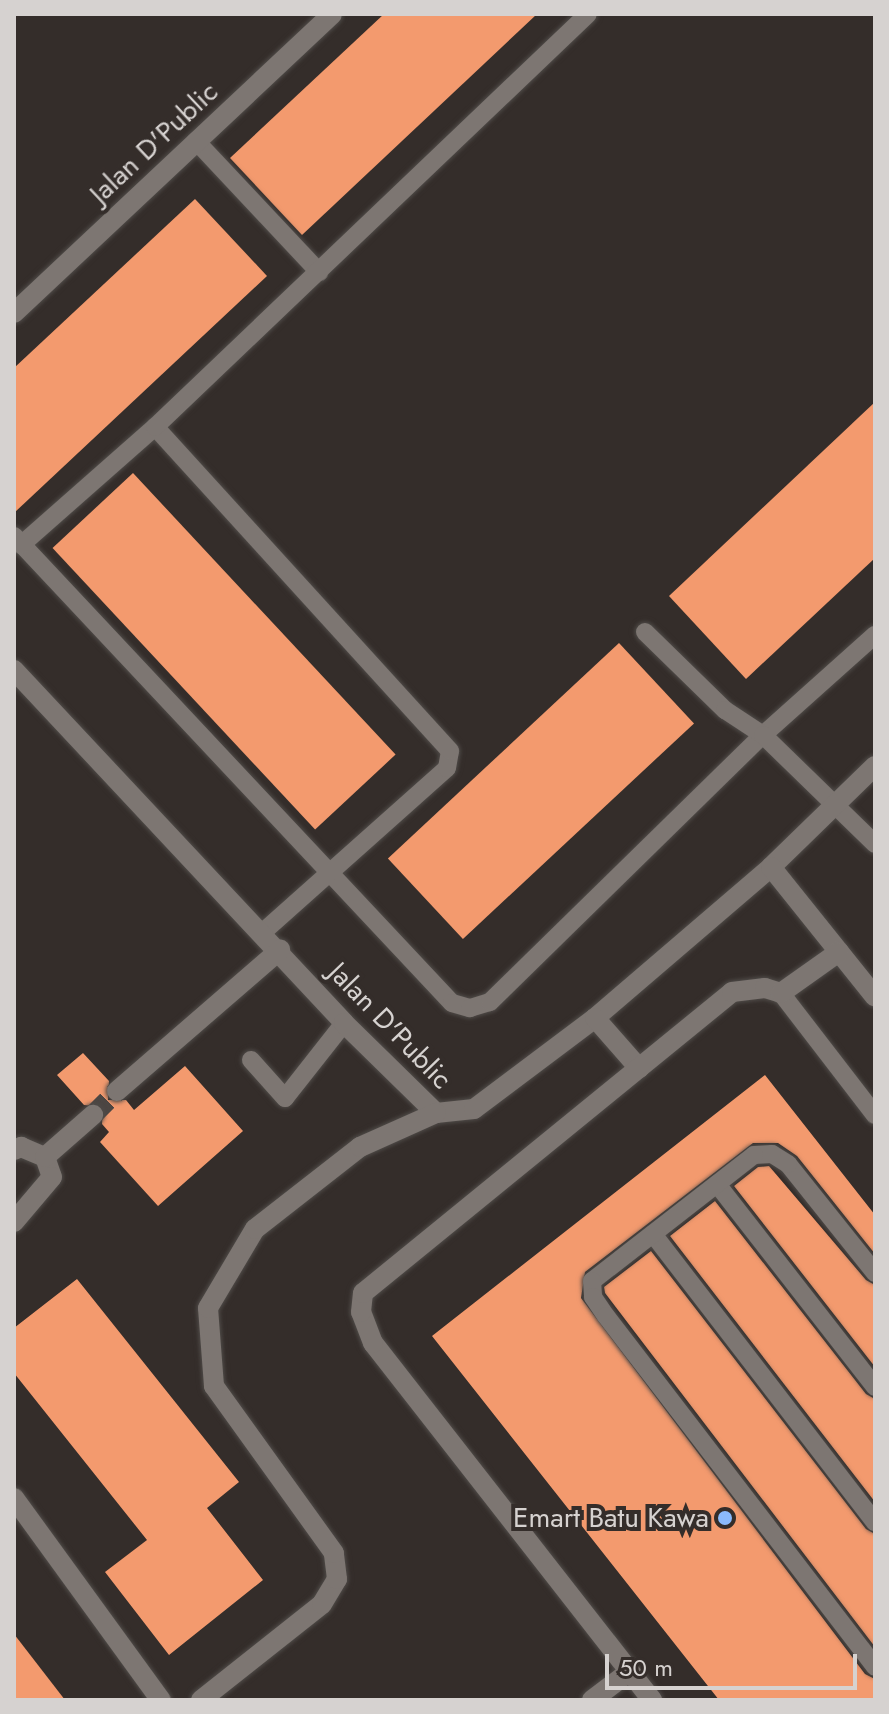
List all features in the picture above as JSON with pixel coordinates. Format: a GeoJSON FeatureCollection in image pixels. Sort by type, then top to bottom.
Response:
{"type":"FeatureCollection","features":[{"type":"Feature","properties":{"kind":"street","name":"Jalan D'Public"},"geometry":{"type":"LineString","coordinates":[[14,313],[332,14]]}},
{"type":"Feature","properties":{"kind":"street","name":"Jalan D'Public"},"geometry":{"type":"LineString","coordinates":[[14,670],[280,950],[344,1023],[436,1113],[474,1109],[595,1018],[771,867],[875,766]]}},
{"type":"Feature","properties":{"kind":"street"},"geometry":{"type":"LineString","coordinates":[[771,867],[875,997]]}},
{"type":"Feature","properties":{"kind":"street"},"geometry":{"type":"LineString","coordinates":[[117,1091],[280,950]]}},
{"type":"Feature","properties":{"kind":"street"},"geometry":{"type":"LineString","coordinates":[[652,1700],[373,1343],[361,1312],[363,1293],[377,1278],[732,992],[765,988],[781,993],[839,952]]}},
{"type":"Feature","properties":{"kind":"street"},"geometry":{"type":"LineString","coordinates":[[595,1018],[639,1068]]}},
{"type":"Feature","properties":{"kind":"street"},"geometry":{"type":"LineString","coordinates":[[201,1700],[322,1604],[337,1579],[334,1553],[214,1386],[208,1308],[255,1229],[360,1147],[436,1113]]}},
{"type":"Feature","properties":{"kind":"street"},"geometry":{"type":"LineString","coordinates":[[45,1157],[93,1115]]}},
{"type":"Feature","properties":{"kind":"street"},"geometry":{"type":"LineString","coordinates":[[14,1150],[21,1147],[45,1157],[52,1177],[14,1222]]}},
{"type":"Feature","properties":{"kind":"street"},"geometry":{"type":"LineString","coordinates":[[14,1498],[161,1700]]}},
{"type":"Feature","properties":{"kind":"street"},"geometry":{"type":"LineString","coordinates":[[592,1700],[629,1672]]}},
{"type":"Feature","properties":{"kind":"lane"},"geometry":{"type":"LineString","coordinates":[[588,14],[155,427],[18,540],[331,870],[452,1003],[470,1008],[490,1002],[763,735],[875,635]]}},
{"type":"Feature","properties":{"kind":"lane"},"geometry":{"type":"LineString","coordinates":[[196,141],[319,272]]}},
{"type":"Feature","properties":{"kind":"lane"},"geometry":{"type":"LineString","coordinates":[[155,427],[450,751],[447,768],[263,932]]}},
{"type":"Feature","properties":{"kind":"lane"},"geometry":{"type":"LineString","coordinates":[[645,632],[725,710],[763,735],[875,844]]}},
{"type":"Feature","properties":{"kind":"lane"},"geometry":{"type":"LineString","coordinates":[[781,993],[875,1115]]}},
{"type":"Feature","properties":{"kind":"lane"},"geometry":{"type":"LineString","coordinates":[[251,1060],[285,1098],[344,1023]]}},
{"type":"Feature","properties":{"kind":"lane"},"geometry":{"type":"LineString","coordinates":[[875,1273],[788,1164],[772,1154],[754,1155],[592,1281],[593,1297],[875,1667]]}},
{"type":"Feature","properties":{"kind":"lane"},"geometry":{"type":"LineString","coordinates":[[717,1184],[875,1387]]}},
{"type":"Feature","properties":{"kind":"lane"},"geometry":{"type":"LineString","coordinates":[[653,1234],[875,1522]]}},
{"type":"Feature","properties":{"kind":"building"},"geometry":{"type":"Polygon","coordinates":[[[384,14],[537,14],[302,235],[230,158],[384,14]]]}},
{"type":"Feature","properties":{"kind":"building"},"geometry":{"type":"Polygon","coordinates":[[[195,199],[267,276],[14,513],[14,368],[195,199]]]}},
{"type":"Feature","properties":{"kind":"building"},"geometry":{"type":"Polygon","coordinates":[[[875,402],[875,558],[746,679],[669,596],[875,402]]]}},
{"type":"Feature","properties":{"kind":"building"},"geometry":{"type":"Polygon","coordinates":[[[133,473],[396,755],[315,830],[53,548],[133,473]]]}},
{"type":"Feature","properties":{"kind":"building"},"geometry":{"type":"Polygon","coordinates":[[[619,643],[694,723],[463,939],[388,859],[619,643]]]}},
{"type":"Feature","properties":{"kind":"building"},"geometry":{"type":"Polygon","coordinates":[[[83,1053],[109,1081],[108,1100],[126,1100],[134,1110],[185,1066],[243,1131],[158,1206],[100,1142],[109,1132],[102,1124],[103,1107],[84,1105],[57,1075],[83,1053]]]}},
{"type":"Feature","properties":{"kind":"building"},"geometry":{"type":"Polygon","coordinates":[[[765,1075],[875,1215],[875,1254],[797,1156],[778,1143],[753,1143],[585,1272],[581,1298],[865,1674],[875,1679],[875,1700],[719,1700],[432,1336],[765,1075]]]}},
{"type":"Feature","properties":{"kind":"building"},"geometry":{"type":"Polygon","coordinates":[[[769,1166],[866,1280],[875,1285],[875,1367],[734,1186],[758,1167],[769,1166]]]}},
{"type":"Feature","properties":{"kind":"building"},"geometry":{"type":"Polygon","coordinates":[[[715,1201],[866,1394],[875,1399],[875,1502],[670,1236],[715,1201]]]}},
{"type":"Feature","properties":{"kind":"building"},"geometry":{"type":"Polygon","coordinates":[[[651,1251],[866,1529],[875,1534],[875,1647],[605,1293],[604,1287],[651,1251]]]}},
{"type":"Feature","properties":{"kind":"building"},"geometry":{"type":"Polygon","coordinates":[[[77,1279],[239,1482],[207,1508],[263,1580],[169,1655],[105,1572],[147,1540],[14,1373],[14,1328],[77,1279]]]}},
{"type":"Feature","properties":{"kind":"building"},"geometry":{"type":"Polygon","coordinates":[[[14,1634],[65,1700],[14,1700],[14,1634]]]}},
{"type":"Feature","properties":{"kind":"tunnel"},"geometry":{"type":"LineString","coordinates":[[93,1115],[117,1091]]}},
{"type":"Feature","properties":{"kind":"place","name":"Emart Batu Kawa"},"geometry":{"type":"Point","coordinates":[725,1518]}}]}
